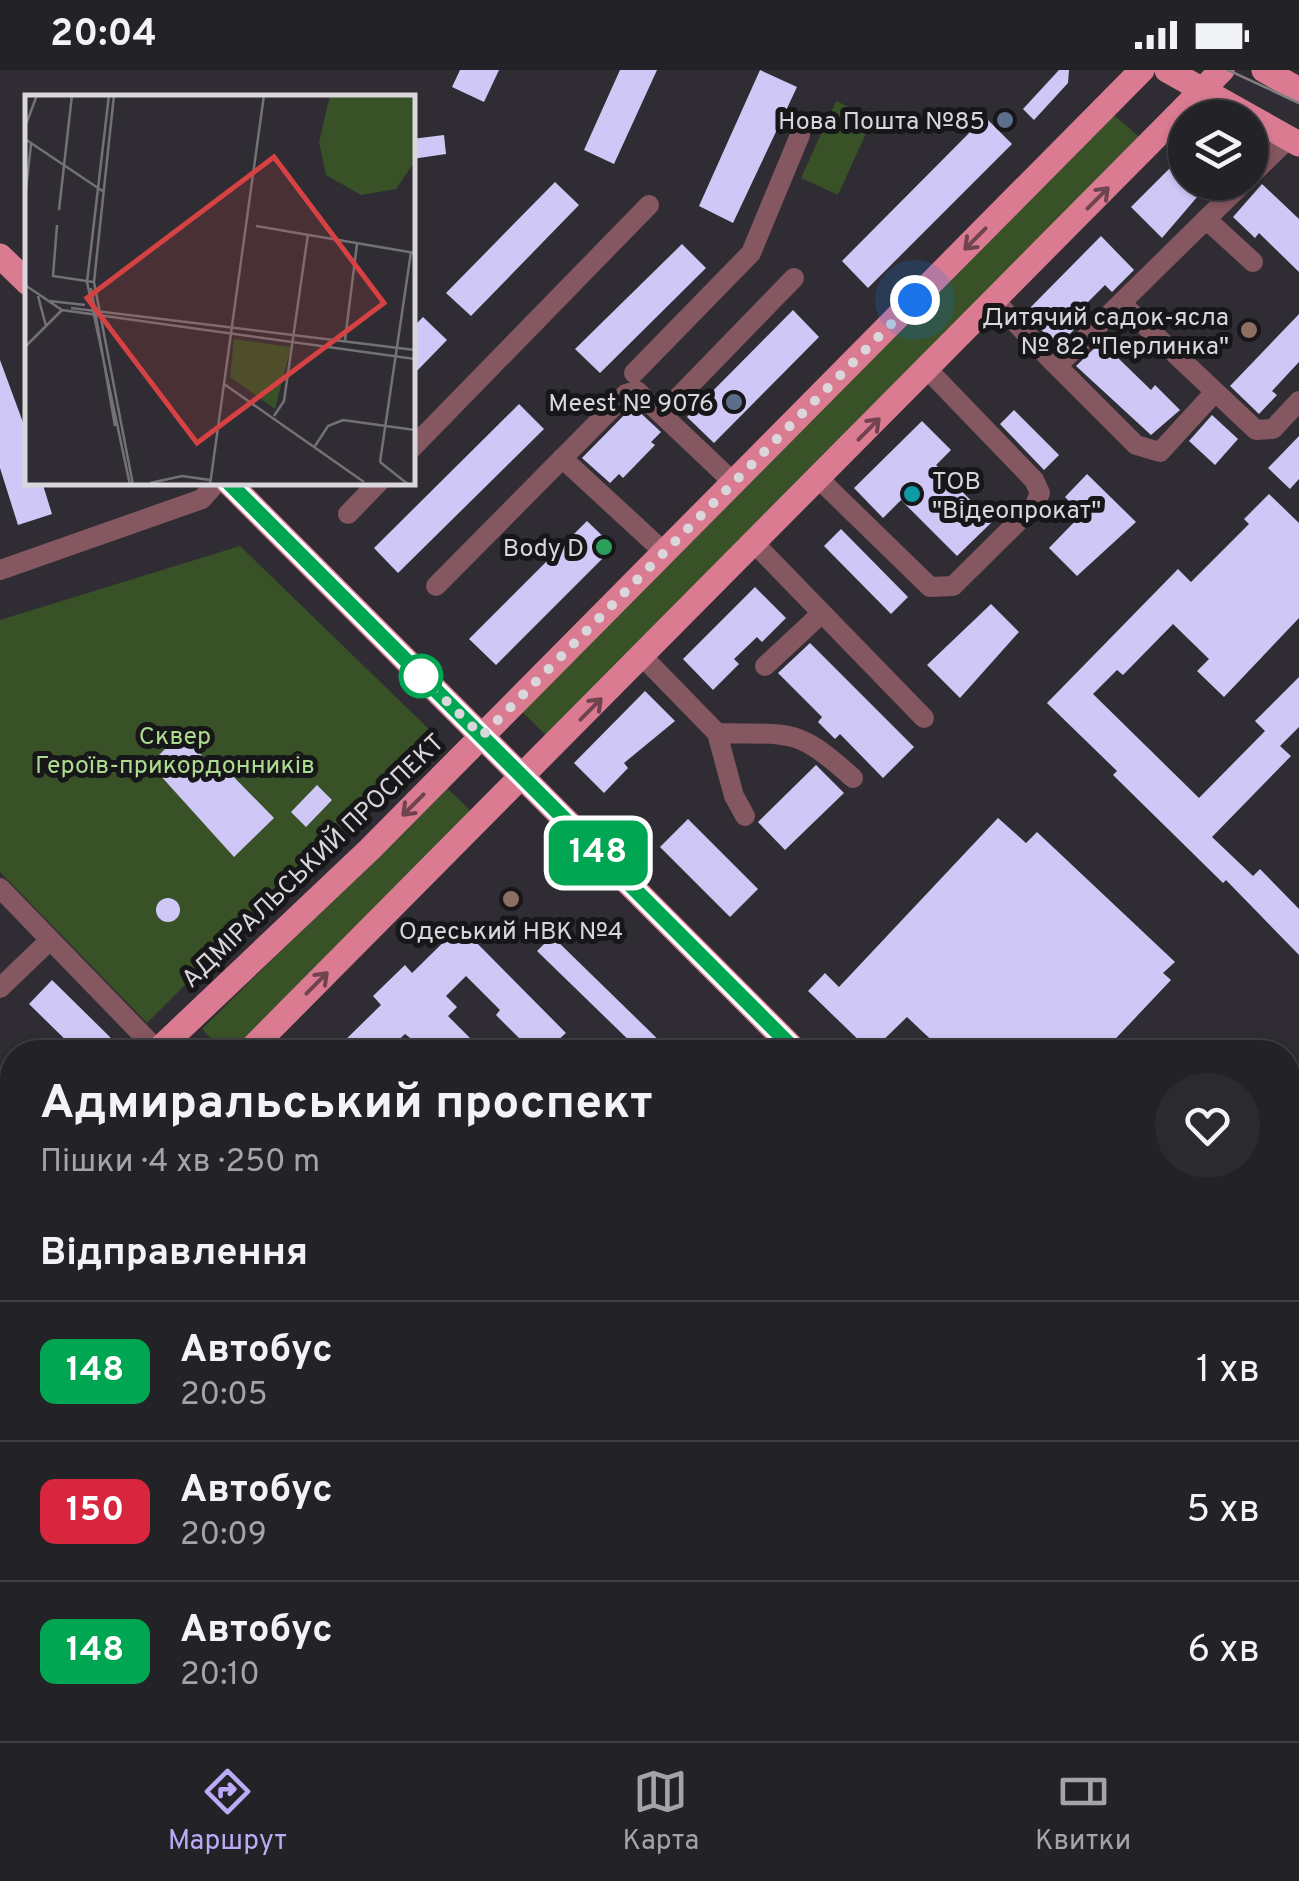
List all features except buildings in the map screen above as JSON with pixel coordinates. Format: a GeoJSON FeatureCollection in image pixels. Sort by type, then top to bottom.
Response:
{"type":"FeatureCollection","features":[{"type":"Feature","properties":{"kind":"main road","name":"АДМІРАЛЬСЬКИЙ ПРОСПЕКТ"},"geometry":{"type":"LineString","coordinates":[[170,1040],[482,736],[1142,70]]}},
{"type":"Feature","properties":{"kind":"main road"},"geometry":{"type":"LineString","coordinates":[[1167,70],[1206,76],[1294,141]]}},
{"type":"Feature","properties":{"kind":"main road"},"geometry":{"type":"LineString","coordinates":[[1264,70],[1299,90]]}},
{"type":"Feature","properties":{"kind":"main road"},"geometry":{"type":"LineString","coordinates":[[260,1040],[1175,121],[1206,76]]}},
{"type":"Feature","properties":{"kind":"main road"},"geometry":{"type":"LineString","coordinates":[[0,256],[25,280]]}},
{"type":"Feature","properties":{"kind":"main road"},"geometry":{"type":"LineString","coordinates":[[231,485],[785,1040]]}},
{"type":"Feature","properties":{"kind":"street"},"geometry":{"type":"LineString","coordinates":[[634,372],[752,254],[800,135]]}},
{"type":"Feature","properties":{"kind":"street"},"geometry":{"type":"LineString","coordinates":[[1268,162],[1294,141]]}},
{"type":"Feature","properties":{"kind":"street"},"geometry":{"type":"LineString","coordinates":[[1053,362],[1064,360],[1226,200]]}},
{"type":"Feature","properties":{"kind":"street"},"geometry":{"type":"LineString","coordinates":[[415,445],[649,205]]}},
{"type":"Feature","properties":{"kind":"street"},"geometry":{"type":"LineString","coordinates":[[1206,219],[1253,262]]}},
{"type":"Feature","properties":{"kind":"street"},"geometry":{"type":"LineString","coordinates":[[662,414],[794,278]]}},
{"type":"Feature","properties":{"kind":"street"},"geometry":{"type":"LineString","coordinates":[[996,302],[1136,445],[1160,452],[1215,392]]}},
{"type":"Feature","properties":{"kind":"street"},"geometry":{"type":"LineString","coordinates":[[1120,303],[1256,430],[1273,429],[1299,401]]}},
{"type":"Feature","properties":{"kind":"street"},"geometry":{"type":"LineString","coordinates":[[820,479],[930,587],[953,586],[1035,505],[1040,492],[1034,480],[928,370]]}},
{"type":"Feature","properties":{"kind":"street"},"geometry":{"type":"LineString","coordinates":[[436,586],[626,394],[637,391],[733,482]]}},
{"type":"Feature","properties":{"kind":"street"},"geometry":{"type":"LineString","coordinates":[[562,458],[664,552]]}},
{"type":"Feature","properties":{"kind":"street"},"geometry":{"type":"LineString","coordinates":[[0,570],[202,500],[214,485]]}},
{"type":"Feature","properties":{"kind":"street"},"geometry":{"type":"LineString","coordinates":[[348,514],[376,485]]}},
{"type":"Feature","properties":{"kind":"street"},"geometry":{"type":"LineString","coordinates":[[754,544],[924,718]]}},
{"type":"Feature","properties":{"kind":"street"},"geometry":{"type":"LineString","coordinates":[[765,666],[822,613]]}},
{"type":"Feature","properties":{"kind":"street"},"geometry":{"type":"LineString","coordinates":[[643,657],[717,733],[734,796],[745,816]]}},
{"type":"Feature","properties":{"kind":"street"},"geometry":{"type":"LineString","coordinates":[[717,733],[796,735],[813,742],[852,778]]}},
{"type":"Feature","properties":{"kind":"street"},"geometry":{"type":"LineString","coordinates":[[0,888],[146,1040]]}},
{"type":"Feature","properties":{"kind":"street"},"geometry":{"type":"LineString","coordinates":[[0,988],[50,940]]}},
{"type":"Feature","properties":{"kind":"green space"},"geometry":{"type":"Polygon","coordinates":[[[836,101],[873,118],[838,195],[801,178],[836,101]]]}},
{"type":"Feature","properties":{"kind":"green space"},"geometry":{"type":"Polygon","coordinates":[[[1114,115],[1145,142],[552,741],[521,711],[1114,115]]]}},
{"type":"Feature","properties":{"kind":"green space","name":"Сквер Героїв-прикордонників"},"geometry":{"type":"Polygon","coordinates":[[[240,546],[435,735],[147,1023],[0,872],[0,620],[240,546]]]}},
{"type":"Feature","properties":{"kind":"green space"},"geometry":{"type":"Polygon","coordinates":[[[446,787],[477,817],[256,1040],[213,1040],[202,1029],[446,787]]]}},
{"type":"Feature","properties":{"kind":"tram line"},"geometry":{"type":"LineString","coordinates":[[1228,70],[1299,103]]}},
{"type":"Feature","properties":{"kind":"bus line","name":"148"},"geometry":{"type":"LineString","coordinates":[[231,485],[785,1040]]}},
{"type":"Feature","properties":{"kind":"place","name":"Нова Пошта №85"},"geometry":{"type":"Point","coordinates":[1005,120]}},
{"type":"Feature","properties":{"kind":"place","name":"Дитячий садок-ясла № 82 \"Перлинка\""},"geometry":{"type":"Point","coordinates":[1249,330]}},
{"type":"Feature","properties":{"kind":"place","name":"Meest № 9076"},"geometry":{"type":"Point","coordinates":[734,402]}},
{"type":"Feature","properties":{"kind":"place","name":"ТОВ \"Відеопрокат\""},"geometry":{"type":"Point","coordinates":[912,494]}},
{"type":"Feature","properties":{"kind":"place","name":"Body D"},"geometry":{"type":"Point","coordinates":[604,547]}},
{"type":"Feature","properties":{"kind":"place","name":"Одеський НВК №4"},"geometry":{"type":"Point","coordinates":[511,899]}},
{"type":"Feature","properties":{"kind":"route"},"geometry":{"type":"LineString","coordinates":[[421,676],[482,736],[915,300]]}}]}
